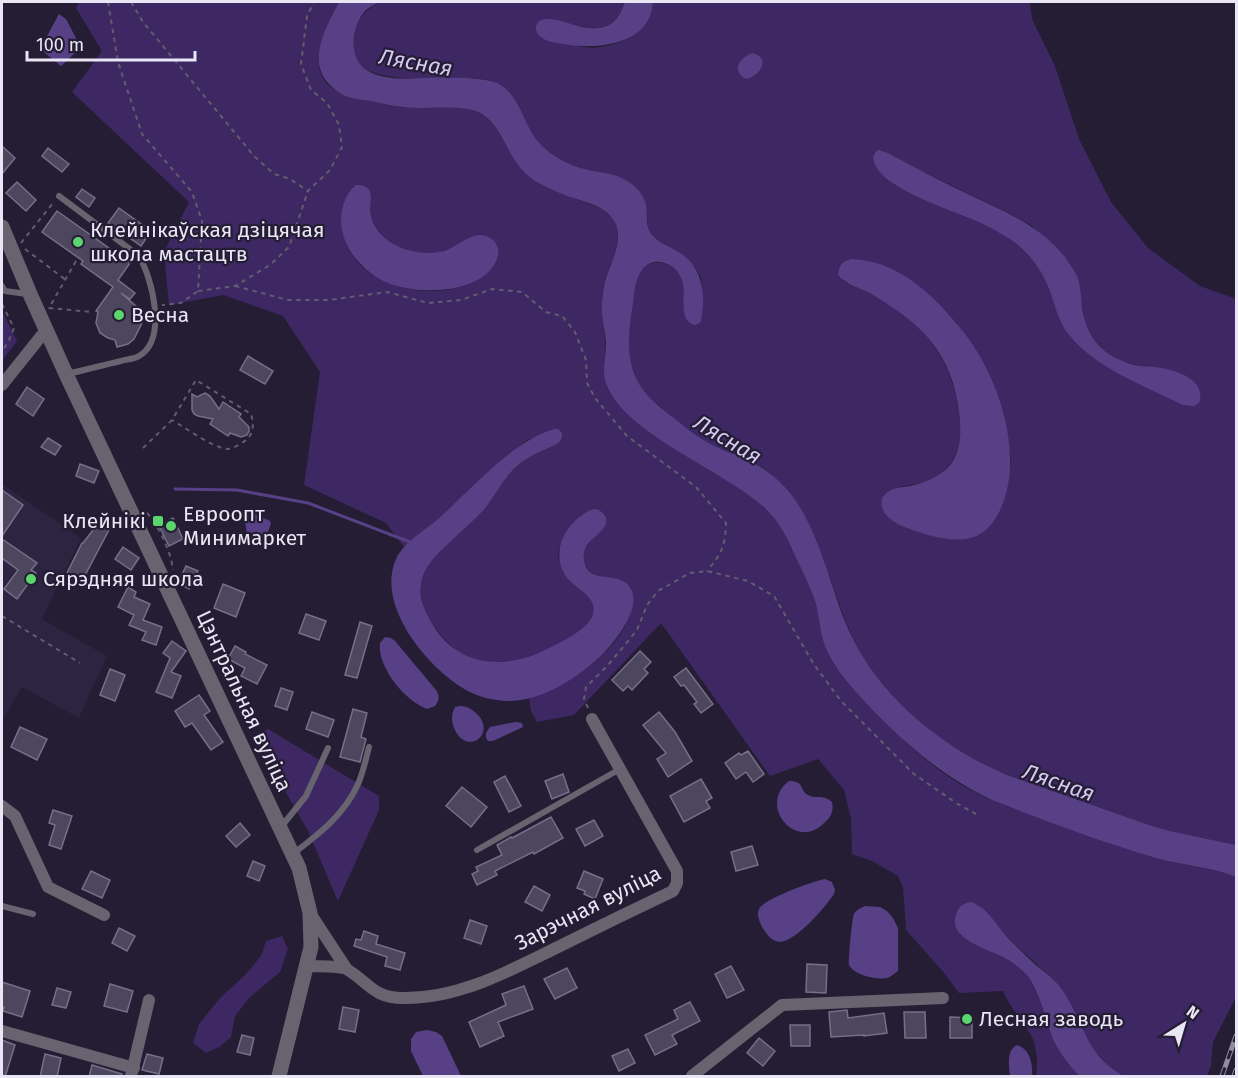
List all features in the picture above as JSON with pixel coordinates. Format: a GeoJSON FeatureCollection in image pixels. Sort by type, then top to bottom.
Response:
{"type":"FeatureCollection","features":[{"type":"Feature","properties":{"kind":"street","name":"Цэнтральная вуліца"},"geometry":{"type":"LineString","coordinates":[[2,227],[66,374],[281,827],[304,883],[310,913],[311,947],[279,1077]]}},
{"type":"Feature","properties":{"kind":"street"},"geometry":{"type":"LineString","coordinates":[[2,385],[46,330]]}},
{"type":"Feature","properties":{"kind":"street","name":"Зарэчная вуліца"},"geometry":{"type":"LineString","coordinates":[[310,913],[346,968],[385,997],[403,998],[429,996],[468,988],[517,967],[673,891],[677,883],[677,871],[592,719]]}},
{"type":"Feature","properties":{"kind":"street"},"geometry":{"type":"LineString","coordinates":[[2,806],[15,816],[48,887],[104,915]]}},
{"type":"Feature","properties":{"kind":"street"},"geometry":{"type":"LineString","coordinates":[[307,966],[346,968]]}},
{"type":"Feature","properties":{"kind":"street"},"geometry":{"type":"LineString","coordinates":[[692,1077],[783,1005],[943,998]]}},
{"type":"Feature","properties":{"kind":"street"},"geometry":{"type":"LineString","coordinates":[[2,1031],[132,1072],[150,1000]]}},
{"type":"Feature","properties":{"kind":"lane"},"geometry":{"type":"LineString","coordinates":[[59,196],[139,256],[144,265],[156,323],[154,336],[139,356],[66,374]]}},
{"type":"Feature","properties":{"kind":"lane"},"geometry":{"type":"LineString","coordinates":[[2,286],[4,291],[30,294]]}},
{"type":"Feature","properties":{"kind":"lane"},"geometry":{"type":"LineString","coordinates":[[293,854],[316,837],[346,807],[359,783],[369,747]]}},
{"type":"Feature","properties":{"kind":"lane"},"geometry":{"type":"LineString","coordinates":[[281,827],[306,796],[328,748]]}},
{"type":"Feature","properties":{"kind":"lane"},"geometry":{"type":"LineString","coordinates":[[477,849],[620,769]]}},
{"type":"Feature","properties":{"kind":"lane"},"geometry":{"type":"LineString","coordinates":[[2,906],[33,914]]}},
{"type":"Feature","properties":{"kind":"path"},"geometry":{"type":"LineString","coordinates":[[108,2],[118,62],[142,134],[192,192],[202,221],[198,291]]}},
{"type":"Feature","properties":{"kind":"path"},"geometry":{"type":"LineString","coordinates":[[131,2],[143,22],[254,156],[274,174],[290,179],[308,191]]}},
{"type":"Feature","properties":{"kind":"path"},"geometry":{"type":"LineString","coordinates":[[235,286],[270,265],[289,247],[308,191],[330,170],[342,147],[339,125],[327,103],[311,90],[302,64],[307,16],[314,2]]}},
{"type":"Feature","properties":{"kind":"path"},"geometry":{"type":"LineString","coordinates":[[59,196],[20,245],[66,280]]}},
{"type":"Feature","properties":{"kind":"path"},"geometry":{"type":"LineString","coordinates":[[76,261],[49,308],[92,312]]}},
{"type":"Feature","properties":{"kind":"path"},"geometry":{"type":"LineString","coordinates":[[154,305],[182,303],[198,291],[235,286],[288,300],[329,300],[387,292],[428,303],[461,300],[492,289],[522,292],[546,312],[562,316],[575,332],[586,360],[587,383],[595,398],[627,436],[696,487],[726,523],[726,542],[719,557],[707,571]]}},
{"type":"Feature","properties":{"kind":"path"},"geometry":{"type":"LineString","coordinates":[[2,304],[15,328],[2,352]]}},
{"type":"Feature","properties":{"kind":"path"},"geometry":{"type":"LineString","coordinates":[[143,448],[172,420],[196,380],[251,414],[253,429],[248,439],[229,449],[216,446],[172,420]]}},
{"type":"Feature","properties":{"kind":"path"},"geometry":{"type":"LineString","coordinates":[[592,719],[584,699],[586,687],[609,664],[637,630],[647,605],[658,591],[690,573],[707,571],[748,581],[774,596],[813,663],[841,701],[914,774],[976,814]]}},
{"type":"Feature","properties":{"kind":"path"},"geometry":{"type":"LineString","coordinates":[[2,616],[80,663]]}},
{"type":"Feature","properties":{"kind":"shaded area"},"geometry":{"type":"Polygon","coordinates":[[[79,2],[339,2],[323,36],[320,49],[321,73],[327,83],[340,92],[386,105],[408,108],[457,107],[479,113],[494,126],[524,172],[538,183],[596,206],[607,213],[618,232],[618,241],[604,284],[602,298],[605,372],[609,391],[630,415],[676,448],[750,495],[778,521],[811,589],[828,653],[837,669],[858,694],[925,759],[976,793],[1016,810],[1141,853],[1236,877],[1236,997],[1213,1042],[1211,1066],[1207,1076],[1124,1076],[1110,1068],[1086,1039],[1068,999],[1056,982],[1007,937],[977,904],[960,934],[976,945],[1011,962],[1026,975],[1039,998],[1055,1044],[1079,1076],[1036,1076],[1035,1044],[1003,991],[959,993],[906,930],[903,887],[898,876],[872,861],[852,854],[851,819],[844,790],[818,759],[770,776],[661,623],[574,715],[537,722],[531,711],[529,698],[558,686],[588,668],[613,644],[630,614],[631,589],[620,580],[592,573],[584,560],[584,552],[588,545],[607,521],[602,512],[590,511],[581,516],[560,546],[558,557],[565,573],[592,603],[593,617],[589,623],[566,639],[517,661],[493,663],[478,661],[466,656],[450,644],[432,623],[422,598],[421,585],[429,563],[483,509],[521,463],[557,444],[563,436],[529,439],[508,454],[444,514],[404,547],[386,523],[304,485],[320,372],[283,316],[223,295],[169,305],[164,252],[189,202],[72,92],[102,51],[76,8],[79,2]],[[356,185],[350,191],[344,228],[345,239],[353,256],[375,277],[422,291],[452,289],[472,283],[498,253],[498,246],[493,240],[475,236],[437,253],[417,253],[398,247],[389,242],[376,228],[370,213],[371,195],[356,185]]]}},
{"type":"Feature","properties":{"kind":"shaded area"},"geometry":{"type":"Polygon","coordinates":[[[339,2],[382,2],[366,10],[355,31],[355,55],[364,68],[379,75],[404,79],[466,78],[497,83],[511,95],[535,138],[552,154],[578,167],[619,177],[639,191],[646,205],[650,232],[692,263],[700,280],[703,300],[701,321],[694,325],[687,320],[684,314],[684,290],[679,273],[671,266],[661,262],[648,264],[643,268],[636,285],[629,337],[630,360],[638,381],[654,402],[691,432],[716,447],[759,466],[791,494],[811,528],[844,619],[856,645],[871,670],[910,713],[956,748],[1007,775],[1152,826],[1236,845],[1236,877],[1136,852],[994,801],[942,771],[881,719],[841,674],[825,647],[811,590],[787,538],[775,519],[748,494],[678,451],[634,420],[618,404],[607,386],[604,376],[606,342],[602,303],[606,278],[618,243],[618,234],[612,218],[598,207],[552,190],[529,176],[517,164],[496,128],[481,114],[459,108],[394,106],[348,97],[335,90],[322,75],[319,54],[324,32],[339,2]]]}},
{"type":"Feature","properties":{"kind":"shaded area"},"geometry":{"type":"Polygon","coordinates":[[[382,2],[625,2],[614,20],[600,27],[582,27],[550,19],[539,22],[580,46],[593,48],[616,44],[629,38],[643,23],[653,2],[1030,2],[1032,19],[1055,66],[1079,139],[1111,202],[1148,248],[1200,286],[1236,299],[1236,845],[1152,826],[1007,775],[943,740],[905,709],[873,672],[860,652],[847,626],[806,517],[791,494],[774,476],[757,464],[713,446],[690,432],[651,399],[637,381],[629,358],[628,338],[639,274],[644,268],[656,262],[676,270],[684,283],[684,314],[702,289],[701,278],[696,268],[653,237],[648,229],[646,205],[641,194],[548,152],[534,137],[512,96],[499,84],[481,79],[404,78],[380,75],[362,66],[354,51],[357,26],[364,14],[382,2]],[[878,170],[895,185],[987,226],[1006,236],[1023,250],[1037,265],[1047,282],[1060,319],[1068,334],[1092,357],[1193,381],[1170,370],[1125,362],[1104,350],[1088,330],[1083,319],[1071,266],[1055,246],[1032,226],[921,171],[878,170]],[[904,276],[844,281],[866,291],[905,315],[935,347],[954,387],[959,412],[960,439],[954,458],[938,476],[917,484],[893,489],[882,498],[882,507],[886,514],[902,525],[952,539],[1011,465],[1008,436],[992,382],[980,358],[947,313],[904,276]]]}},
{"type":"Feature","properties":{"kind":"shaded area"},"geometry":{"type":"Polygon","coordinates":[[[625,2],[653,2],[650,16],[643,27],[622,41],[596,46],[569,45],[545,40],[536,30],[538,22],[549,19],[586,28],[606,26],[617,18],[625,2]]]}},
{"type":"Feature","properties":{"kind":"shaded area"},"geometry":{"type":"Polygon","coordinates":[[[59,14],[66,19],[79,44],[75,53],[61,66],[40,49],[59,14]]]}},
{"type":"Feature","properties":{"kind":"shaded area"},"geometry":{"type":"Polygon","coordinates":[[[753,53],[762,59],[762,67],[755,75],[746,79],[739,72],[739,64],[744,57],[753,53]]]}},
{"type":"Feature","properties":{"kind":"shaded area"},"geometry":{"type":"Polygon","coordinates":[[[878,150],[1009,214],[1045,236],[1065,257],[1077,276],[1085,320],[1100,347],[1127,363],[1168,369],[1190,378],[1199,389],[1199,403],[1194,406],[1183,405],[1122,376],[1081,348],[1065,330],[1043,275],[1022,249],[990,228],[914,195],[888,180],[874,162],[874,155],[878,150]]]}},
{"type":"Feature","properties":{"kind":"shaded area"},"geometry":{"type":"Polygon","coordinates":[[[356,185],[365,186],[369,190],[370,210],[375,227],[393,244],[409,250],[434,253],[450,249],[472,236],[484,235],[493,240],[498,247],[495,263],[486,274],[475,281],[449,289],[408,289],[380,279],[356,259],[342,232],[343,207],[346,197],[356,185]]]}},
{"type":"Feature","properties":{"kind":"shaded area"},"geometry":{"type":"Polygon","coordinates":[[[851,259],[888,267],[899,272],[929,294],[969,339],[992,379],[1005,418],[1009,439],[1009,478],[1005,497],[996,518],[985,531],[972,538],[955,540],[926,534],[897,523],[884,511],[882,498],[888,492],[927,481],[942,473],[950,465],[959,446],[959,412],[950,373],[932,342],[906,317],[838,275],[842,264],[851,259]]]}},
{"type":"Feature","properties":{"kind":"shaded area"},"geometry":{"type":"Polygon","coordinates":[[[2,310],[17,341],[2,361],[2,310]]]}},
{"type":"Feature","properties":{"kind":"shaded area"},"geometry":{"type":"Polygon","coordinates":[[[554,429],[562,433],[559,442],[516,467],[482,512],[431,561],[421,585],[421,597],[428,616],[437,631],[460,652],[488,661],[504,662],[520,659],[569,638],[590,620],[594,608],[590,599],[564,573],[559,550],[569,528],[581,516],[593,509],[604,514],[606,521],[585,549],[586,567],[595,575],[614,578],[626,583],[632,591],[634,600],[632,610],[622,631],[608,649],[569,680],[532,698],[505,701],[486,698],[468,691],[453,681],[423,652],[399,616],[393,596],[391,577],[399,553],[409,542],[438,519],[504,458],[540,434],[554,429]]]}},
{"type":"Feature","properties":{"kind":"shaded area","name":"Сярэдняя школа"},"geometry":{"type":"Polygon","coordinates":[[[2,484],[81,538],[42,619],[107,656],[79,718],[22,687],[2,721],[2,484]]]}},
{"type":"Feature","properties":{"kind":"shaded area"},"geometry":{"type":"Polygon","coordinates":[[[250,512],[270,521],[271,524],[260,546],[248,540],[245,522],[246,515],[250,512]]]}},
{"type":"Feature","properties":{"kind":"shaded area"},"geometry":{"type":"Polygon","coordinates":[[[385,637],[395,641],[436,690],[439,698],[435,706],[427,709],[419,705],[394,682],[380,652],[380,643],[385,637]]]}},
{"type":"Feature","properties":{"kind":"shaded area"},"geometry":{"type":"Polygon","coordinates":[[[455,707],[471,709],[482,721],[484,729],[482,735],[473,742],[460,738],[455,730],[452,721],[453,713],[455,707]]]}},
{"type":"Feature","properties":{"kind":"shaded area"},"geometry":{"type":"Polygon","coordinates":[[[515,722],[522,723],[523,727],[493,741],[488,741],[486,734],[490,727],[515,722]]]}},
{"type":"Feature","properties":{"kind":"shaded area"},"geometry":{"type":"Polygon","coordinates":[[[268,729],[379,796],[379,810],[338,901],[307,829],[257,742],[259,735],[268,729]]]}},
{"type":"Feature","properties":{"kind":"shaded area"},"geometry":{"type":"Polygon","coordinates":[[[789,781],[800,784],[808,795],[825,798],[832,802],[833,808],[830,816],[813,831],[802,832],[792,829],[784,822],[779,812],[777,802],[780,791],[789,781]]]}},
{"type":"Feature","properties":{"kind":"shaded area"},"geometry":{"type":"Polygon","coordinates":[[[825,879],[832,882],[834,894],[810,923],[786,940],[779,942],[769,936],[762,927],[758,916],[759,909],[770,900],[789,891],[825,879]]]}},
{"type":"Feature","properties":{"kind":"shaded area"},"geometry":{"type":"Polygon","coordinates":[[[971,902],[987,912],[1007,937],[1058,985],[1069,1000],[1093,1047],[1111,1068],[1124,1076],[1079,1076],[1075,1072],[1055,1044],[1037,992],[1027,975],[1008,960],[972,943],[957,930],[955,922],[957,912],[963,905],[971,902]]]}},
{"type":"Feature","properties":{"kind":"shaded area"},"geometry":{"type":"Polygon","coordinates":[[[865,906],[880,907],[887,911],[898,928],[898,971],[887,978],[866,976],[856,972],[849,965],[853,917],[856,911],[865,906]]]}},
{"type":"Feature","properties":{"kind":"shaded area"},"geometry":{"type":"Polygon","coordinates":[[[282,936],[288,949],[280,972],[250,997],[235,1016],[231,1037],[219,1047],[206,1053],[193,1043],[199,1024],[220,998],[245,975],[261,956],[266,941],[282,936]]]}},
{"type":"Feature","properties":{"kind":"shaded area"},"geometry":{"type":"Polygon","coordinates":[[[427,1030],[442,1036],[461,1076],[423,1076],[411,1051],[411,1039],[416,1032],[427,1030]]]}},
{"type":"Feature","properties":{"kind":"shaded area"},"geometry":{"type":"Polygon","coordinates":[[[1017,1045],[1030,1057],[1032,1076],[1010,1076],[1010,1054],[1017,1045]]]}},
{"type":"Feature","properties":{"kind":"building"},"geometry":{"type":"Polygon","coordinates":[[[2,146],[15,158],[2,174],[2,146]]]}},
{"type":"Feature","properties":{"kind":"building"},"geometry":{"type":"Polygon","coordinates":[[[48,148],[69,164],[62,172],[42,156],[48,148]]]}},
{"type":"Feature","properties":{"kind":"building"},"geometry":{"type":"Polygon","coordinates":[[[17,182],[36,200],[26,211],[6,193],[17,182]]]}},
{"type":"Feature","properties":{"kind":"building"},"geometry":{"type":"Polygon","coordinates":[[[82,189],[95,198],[89,207],[76,197],[82,189]]]}},
{"type":"Feature","properties":{"kind":"building"},"geometry":{"type":"Polygon","coordinates":[[[119,208],[151,231],[141,246],[108,223],[119,208]]]}},
{"type":"Feature","properties":{"kind":"building"},"geometry":{"type":"Polygon","coordinates":[[[57,211],[130,263],[118,280],[135,293],[130,299],[121,293],[137,307],[142,323],[134,339],[128,344],[117,347],[115,340],[100,333],[96,323],[98,312],[96,311],[113,287],[81,264],[83,261],[42,232],[57,211]]]}},
{"type":"Feature","properties":{"kind":"building"},"geometry":{"type":"Polygon","coordinates":[[[248,356],[273,371],[265,384],[240,370],[248,356]]]}},
{"type":"Feature","properties":{"kind":"building"},"geometry":{"type":"Polygon","coordinates":[[[27,387],[44,399],[33,416],[16,404],[27,387]]]}},
{"type":"Feature","properties":{"kind":"building"},"geometry":{"type":"Polygon","coordinates":[[[205,393],[219,409],[223,402],[241,414],[239,417],[249,427],[247,435],[241,437],[230,433],[228,436],[210,424],[213,419],[194,414],[192,394],[197,397],[205,393]]]}},
{"type":"Feature","properties":{"kind":"building"},"geometry":{"type":"Polygon","coordinates":[[[48,438],[61,446],[55,455],[41,447],[48,438]]]}},
{"type":"Feature","properties":{"kind":"building"},"geometry":{"type":"Polygon","coordinates":[[[80,464],[99,471],[94,483],[76,476],[80,464]]]}},
{"type":"Feature","properties":{"kind":"building"},"geometry":{"type":"Polygon","coordinates":[[[2,490],[23,505],[2,536],[2,490]]]}},
{"type":"Feature","properties":{"kind":"building"},"geometry":{"type":"Polygon","coordinates":[[[173,518],[183,539],[169,546],[159,526],[173,518]]]}},
{"type":"Feature","properties":{"kind":"building"},"geometry":{"type":"Polygon","coordinates":[[[100,521],[110,528],[82,581],[67,573],[82,543],[100,521]]]}},
{"type":"Feature","properties":{"kind":"building"},"geometry":{"type":"Polygon","coordinates":[[[2,539],[37,563],[31,570],[36,573],[17,599],[4,589],[18,570],[2,558],[2,539]]]}},
{"type":"Feature","properties":{"kind":"building"},"geometry":{"type":"Polygon","coordinates":[[[123,547],[139,558],[131,570],[115,559],[123,547]]]}},
{"type":"Feature","properties":{"kind":"building"},"geometry":{"type":"Polygon","coordinates":[[[186,566],[198,571],[189,589],[178,583],[186,566]]]}},
{"type":"Feature","properties":{"kind":"building"},"geometry":{"type":"Polygon","coordinates":[[[223,584],[245,593],[236,617],[214,608],[223,584]]]}},
{"type":"Feature","properties":{"kind":"building"},"geometry":{"type":"Polygon","coordinates":[[[128,587],[136,592],[134,597],[150,604],[143,620],[162,627],[156,645],[142,640],[146,632],[129,625],[134,615],[118,607],[128,587]]]}},
{"type":"Feature","properties":{"kind":"building"},"geometry":{"type":"Polygon","coordinates":[[[306,614],[326,621],[319,640],[299,633],[306,614]]]}},
{"type":"Feature","properties":{"kind":"building"},"geometry":{"type":"Polygon","coordinates":[[[360,622],[372,626],[357,678],[345,675],[360,622]]]}},
{"type":"Feature","properties":{"kind":"building"},"geometry":{"type":"Polygon","coordinates":[[[172,641],[186,651],[171,672],[181,676],[172,698],[156,692],[170,658],[163,653],[172,641]]]}},
{"type":"Feature","properties":{"kind":"building"},"geometry":{"type":"Polygon","coordinates":[[[235,646],[267,665],[257,684],[241,676],[245,668],[228,659],[235,646]]]}},
{"type":"Feature","properties":{"kind":"building"},"geometry":{"type":"Polygon","coordinates":[[[640,651],[651,662],[644,669],[648,673],[632,690],[628,686],[623,691],[612,680],[640,651]]]}},
{"type":"Feature","properties":{"kind":"building"},"geometry":{"type":"Polygon","coordinates":[[[686,668],[713,704],[701,713],[694,704],[697,702],[684,685],[681,686],[674,677],[686,668]]]}},
{"type":"Feature","properties":{"kind":"building"},"geometry":{"type":"Polygon","coordinates":[[[110,669],[125,675],[115,701],[100,695],[110,669]]]}},
{"type":"Feature","properties":{"kind":"building"},"geometry":{"type":"Polygon","coordinates":[[[281,688],[293,692],[287,710],[275,706],[281,688]]]}},
{"type":"Feature","properties":{"kind":"building"},"geometry":{"type":"Polygon","coordinates":[[[199,695],[210,711],[204,715],[223,742],[211,750],[192,723],[185,727],[175,711],[199,695]]]}},
{"type":"Feature","properties":{"kind":"building"},"geometry":{"type":"Polygon","coordinates":[[[353,709],[367,713],[361,737],[366,739],[360,762],[340,757],[353,709]]]}},
{"type":"Feature","properties":{"kind":"building"},"geometry":{"type":"Polygon","coordinates":[[[312,712],[334,720],[328,737],[306,729],[312,712]]]}},
{"type":"Feature","properties":{"kind":"building"},"geometry":{"type":"Polygon","coordinates":[[[659,712],[675,732],[692,761],[668,777],[657,759],[666,753],[643,725],[659,712]]]}},
{"type":"Feature","properties":{"kind":"building"},"geometry":{"type":"Polygon","coordinates":[[[20,727],[47,739],[37,760],[11,747],[20,727]]]}},
{"type":"Feature","properties":{"kind":"building"},"geometry":{"type":"Polygon","coordinates":[[[748,751],[764,774],[753,782],[746,772],[736,779],[725,763],[739,753],[741,755],[748,751]]]}},
{"type":"Feature","properties":{"kind":"building"},"geometry":{"type":"Polygon","coordinates":[[[563,774],[569,792],[552,799],[545,781],[563,774]]]}},
{"type":"Feature","properties":{"kind":"building"},"geometry":{"type":"Polygon","coordinates":[[[505,776],[521,806],[509,812],[494,782],[505,776]]]}},
{"type":"Feature","properties":{"kind":"building"},"geometry":{"type":"Polygon","coordinates":[[[701,779],[712,798],[706,801],[710,808],[684,822],[670,796],[701,779]]]}},
{"type":"Feature","properties":{"kind":"building"},"geometry":{"type":"Polygon","coordinates":[[[462,787],[487,807],[471,827],[446,806],[462,787]]]}},
{"type":"Feature","properties":{"kind":"building"},"geometry":{"type":"Polygon","coordinates":[[[53,810],[72,816],[61,849],[49,845],[55,825],[49,823],[53,810]]]}},
{"type":"Feature","properties":{"kind":"building"},"geometry":{"type":"Polygon","coordinates":[[[551,817],[563,838],[495,871],[497,875],[477,885],[472,874],[478,871],[476,867],[502,855],[497,845],[551,817]]]}},
{"type":"Feature","properties":{"kind":"building"},"geometry":{"type":"Polygon","coordinates":[[[594,820],[603,836],[585,846],[576,829],[594,820]]]}},
{"type":"Feature","properties":{"kind":"building"},"geometry":{"type":"Polygon","coordinates":[[[240,823],[250,835],[236,847],[226,836],[240,823]]]}},
{"type":"Feature","properties":{"kind":"building"},"geometry":{"type":"Polygon","coordinates":[[[752,846],[758,865],[736,871],[731,852],[752,846]]]}},
{"type":"Feature","properties":{"kind":"building"},"geometry":{"type":"Polygon","coordinates":[[[253,861],[265,866],[259,881],[247,876],[253,861]]]}},
{"type":"Feature","properties":{"kind":"building"},"geometry":{"type":"Polygon","coordinates":[[[91,871],[110,880],[102,898],[82,889],[91,871]]]}},
{"type":"Feature","properties":{"kind":"building"},"geometry":{"type":"Polygon","coordinates":[[[584,871],[603,879],[595,899],[577,888],[584,871]]]}},
{"type":"Feature","properties":{"kind":"building"},"geometry":{"type":"Polygon","coordinates":[[[534,886],[550,895],[542,911],[525,902],[534,886]]]}},
{"type":"Feature","properties":{"kind":"building"},"geometry":{"type":"Polygon","coordinates":[[[470,920],[487,926],[481,944],[464,938],[470,920]]]}},
{"type":"Feature","properties":{"kind":"building"},"geometry":{"type":"Polygon","coordinates":[[[119,928],[135,936],[127,951],[112,943],[119,928]]]}},
{"type":"Feature","properties":{"kind":"building"},"geometry":{"type":"Polygon","coordinates":[[[364,931],[378,936],[376,944],[405,953],[400,970],[385,966],[387,957],[354,946],[356,939],[361,940],[364,931]]]}},
{"type":"Feature","properties":{"kind":"building"},"geometry":{"type":"Polygon","coordinates":[[[807,964],[827,965],[826,993],[806,992],[807,964]]]}},
{"type":"Feature","properties":{"kind":"building"},"geometry":{"type":"Polygon","coordinates":[[[731,966],[744,990],[727,998],[715,974],[731,966]]]}},
{"type":"Feature","properties":{"kind":"building"},"geometry":{"type":"Polygon","coordinates":[[[567,968],[577,988],[555,999],[544,979],[567,968]]]}},
{"type":"Feature","properties":{"kind":"building"},"geometry":{"type":"Polygon","coordinates":[[[2,982],[30,991],[22,1017],[3,1011],[2,982]]]}},
{"type":"Feature","properties":{"kind":"building"},"geometry":{"type":"Polygon","coordinates":[[[110,984],[133,991],[127,1012],[104,1006],[110,984]]]}},
{"type":"Feature","properties":{"kind":"building"},"geometry":{"type":"Polygon","coordinates":[[[524,986],[533,1009],[498,1022],[504,1036],[480,1047],[469,1022],[506,1005],[502,994],[524,986]]]}},
{"type":"Feature","properties":{"kind":"building"},"geometry":{"type":"Polygon","coordinates":[[[57,988],[71,992],[66,1008],[52,1005],[57,988]]]}},
{"type":"Feature","properties":{"kind":"building"},"geometry":{"type":"Polygon","coordinates":[[[690,1002],[700,1021],[672,1035],[677,1044],[655,1055],[645,1035],[678,1019],[674,1010],[690,1002]]]}},
{"type":"Feature","properties":{"kind":"building"},"geometry":{"type":"Polygon","coordinates":[[[343,1007],[359,1010],[355,1032],[339,1029],[343,1007]]]}},
{"type":"Feature","properties":{"kind":"building"},"geometry":{"type":"Polygon","coordinates":[[[847,1010],[848,1018],[884,1013],[887,1033],[831,1037],[829,1012],[847,1010]]]}},
{"type":"Feature","properties":{"kind":"building"},"geometry":{"type":"Polygon","coordinates":[[[904,1012],[925,1012],[926,1038],[905,1038],[904,1012]]]}},
{"type":"Feature","properties":{"kind":"building"},"geometry":{"type":"Polygon","coordinates":[[[950,1017],[972,1018],[972,1038],[950,1038],[950,1017]]]}},
{"type":"Feature","properties":{"kind":"building"},"geometry":{"type":"Polygon","coordinates":[[[790,1025],[810,1025],[810,1046],[791,1046],[790,1025]]]}},
{"type":"Feature","properties":{"kind":"building"},"geometry":{"type":"Polygon","coordinates":[[[242,1035],[254,1038],[250,1055],[237,1052],[242,1035]]]}},
{"type":"Feature","properties":{"kind":"building"},"geometry":{"type":"Polygon","coordinates":[[[759,1038],[775,1051],[763,1066],[747,1053],[759,1038]]]}},
{"type":"Feature","properties":{"kind":"building"},"geometry":{"type":"Polygon","coordinates":[[[2,1040],[15,1045],[5,1077],[2,1077],[2,1040]]]}},
{"type":"Feature","properties":{"kind":"building"},"geometry":{"type":"Polygon","coordinates":[[[628,1049],[635,1063],[619,1071],[612,1056],[628,1049]]]}},
{"type":"Feature","properties":{"kind":"building"},"geometry":{"type":"Polygon","coordinates":[[[45,1054],[61,1058],[57,1077],[40,1077],[45,1054]]]}},
{"type":"Feature","properties":{"kind":"building"},"geometry":{"type":"Polygon","coordinates":[[[147,1054],[163,1058],[159,1074],[142,1070],[147,1054]]]}},
{"type":"Feature","properties":{"kind":"building"},"geometry":{"type":"Polygon","coordinates":[[[92,1065],[122,1074],[121,1077],[89,1077],[92,1065]]]}},
{"type":"Feature","properties":{"kind":"waterway"},"geometry":{"type":"LineString","coordinates":[[175,489],[237,490],[308,503],[410,542]]}},
{"type":"Feature","properties":{"kind":"railway"},"geometry":{"type":"LineString","coordinates":[[1222,1076],[1236,1036]]}},
{"type":"Feature","properties":{"kind":"railway"},"geometry":{"type":"LineString","coordinates":[[1234,1076],[1236,1070]]}},
{"type":"Feature","properties":{"kind":"place","name":"Клейнікаўская дзіцячая школа мастацтв"},"geometry":{"type":"Point","coordinates":[78,242]}},
{"type":"Feature","properties":{"kind":"place","name":"Весна"},"geometry":{"type":"Point","coordinates":[119,315]}},
{"type":"Feature","properties":{"kind":"place","name":"Клейнікі"},"geometry":{"type":"Point","coordinates":[158,521]}},
{"type":"Feature","properties":{"kind":"place","name":"Евроопт Минимаркет"},"geometry":{"type":"Point","coordinates":[171,526]}},
{"type":"Feature","properties":{"kind":"place","name":"Сярэдняя школа"},"geometry":{"type":"Point","coordinates":[31,579]}},
{"type":"Feature","properties":{"kind":"place","name":"Лесная заводь"},"geometry":{"type":"Point","coordinates":[967,1019]}},
{"type":"Feature","properties":{"kind":"water label","name":"Лясная"},"geometry":{"type":"Point","coordinates":[416,62]}},
{"type":"Feature","properties":{"kind":"water label","name":"Лясная"},"geometry":{"type":"Point","coordinates":[728,439]}},
{"type":"Feature","properties":{"kind":"water label","name":"Лясная"},"geometry":{"type":"Point","coordinates":[1059,782]}}]}
